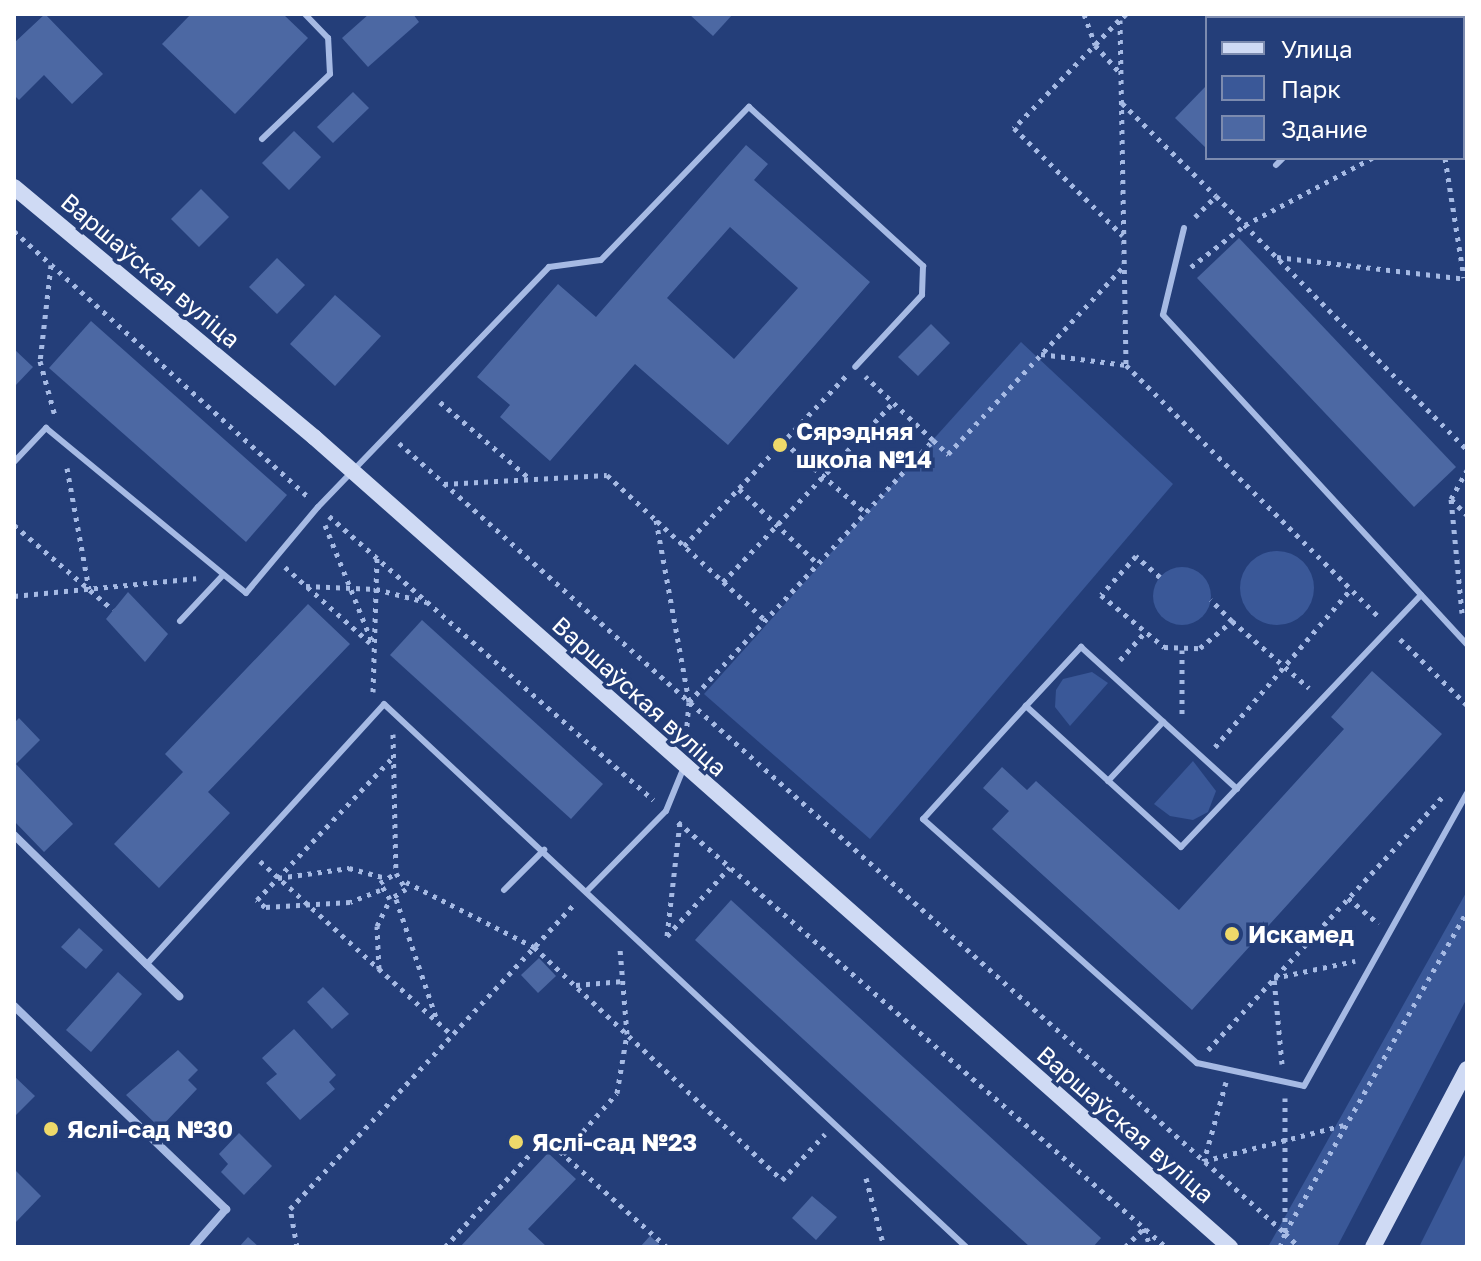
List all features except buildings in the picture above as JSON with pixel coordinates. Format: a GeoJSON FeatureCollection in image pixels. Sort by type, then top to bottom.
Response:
{"type":"FeatureCollection","features":[{"type":"Feature","properties":{"kind":"street","name":"Варшаўская вуліца"},"geometry":{"type":"LineString","coordinates":[[14,187],[357,474],[684,767],[1230,1247]]}},
{"type":"Feature","properties":{"kind":"street"},"geometry":{"type":"LineString","coordinates":[[14,835],[179,996]]}},
{"type":"Feature","properties":{"kind":"street"},"geometry":{"type":"LineString","coordinates":[[14,1006],[226,1209],[193,1247]]}},
{"type":"Feature","properties":{"kind":"street"},"geometry":{"type":"LineString","coordinates":[[1373,1247],[1467,1069]]}},
{"type":"Feature","properties":{"kind":"lane"},"geometry":{"type":"LineString","coordinates":[[262,139],[330,74],[328,38],[305,14]]}},
{"type":"Feature","properties":{"kind":"lane"},"geometry":{"type":"LineString","coordinates":[[14,462],[46,428],[246,593],[318,507],[357,474],[549,267],[601,260],[749,107],[923,266],[922,295],[855,367]]}},
{"type":"Feature","properties":{"kind":"lane"},"geometry":{"type":"LineString","coordinates":[[1276,165],[1281,160]]}},
{"type":"Feature","properties":{"kind":"lane"},"geometry":{"type":"LineString","coordinates":[[1184,228],[1163,315],[1466,644]]}},
{"type":"Feature","properties":{"kind":"lane"},"geometry":{"type":"LineString","coordinates":[[180,621],[223,575]]}},
{"type":"Feature","properties":{"kind":"lane"},"geometry":{"type":"LineString","coordinates":[[1026,706],[1181,847],[1421,595]]}},
{"type":"Feature","properties":{"kind":"lane"},"geometry":{"type":"LineString","coordinates":[[1237,789],[1081,647],[923,819],[1197,1063],[1304,1086],[1467,793]]}},
{"type":"Feature","properties":{"kind":"lane"},"geometry":{"type":"LineString","coordinates":[[146,965],[384,704],[837,1122],[966,1247]]}},
{"type":"Feature","properties":{"kind":"lane"},"geometry":{"type":"LineString","coordinates":[[1108,781],[1163,722]]}},
{"type":"Feature","properties":{"kind":"lane"},"geometry":{"type":"LineString","coordinates":[[587,891],[666,811],[684,767]]}},
{"type":"Feature","properties":{"kind":"lane"},"geometry":{"type":"LineString","coordinates":[[504,890],[544,850]]}},
{"type":"Feature","properties":{"kind":"path"},"geometry":{"type":"LineString","coordinates":[[1084,14],[1095,45],[1120,73]]}},
{"type":"Feature","properties":{"kind":"path"},"geometry":{"type":"LineString","coordinates":[[1120,20],[1014,128],[1123,236]]}},
{"type":"Feature","properties":{"kind":"path"},"geometry":{"type":"LineString","coordinates":[[1121,102],[1467,450]]}},
{"type":"Feature","properties":{"kind":"path"},"geometry":{"type":"LineString","coordinates":[[1171,282],[1245,225],[1368,160]]}},
{"type":"Feature","properties":{"kind":"path"},"geometry":{"type":"LineString","coordinates":[[1275,256],[1465,278],[1445,160]]}},
{"type":"Feature","properties":{"kind":"path"},"geometry":{"type":"LineString","coordinates":[[1184,228],[1216,196]]}},
{"type":"Feature","properties":{"kind":"path"},"geometry":{"type":"LineString","coordinates":[[14,231],[318,507],[1166,1247]]}},
{"type":"Feature","properties":{"kind":"path"},"geometry":{"type":"LineString","coordinates":[[684,546],[855,367],[948,454],[1124,266]]}},
{"type":"Feature","properties":{"kind":"path"},"geometry":{"type":"LineString","coordinates":[[1041,354],[1126,365]]}},
{"type":"Feature","properties":{"kind":"path"},"geometry":{"type":"LineString","coordinates":[[431,394],[531,479]]}},
{"type":"Feature","properties":{"kind":"path"},"geometry":{"type":"LineString","coordinates":[[723,582],[893,403]]}},
{"type":"Feature","properties":{"kind":"path"},"geometry":{"type":"LineString","coordinates":[[391,437],[1299,1247]]}},
{"type":"Feature","properties":{"kind":"path"},"geometry":{"type":"LineString","coordinates":[[689,702],[933,440]]}},
{"type":"Feature","properties":{"kind":"path"},"geometry":{"type":"LineString","coordinates":[[784,442],[866,513]]}},
{"type":"Feature","properties":{"kind":"path"},"geometry":{"type":"LineString","coordinates":[[1466,644],[1451,499],[1467,470]]}},
{"type":"Feature","properties":{"kind":"path"},"geometry":{"type":"LineString","coordinates":[[444,484],[607,475],[765,620]]}},
{"type":"Feature","properties":{"kind":"path"},"geometry":{"type":"LineString","coordinates":[[739,489],[818,564]]}},
{"type":"Feature","properties":{"kind":"path"},"geometry":{"type":"LineString","coordinates":[[1451,499],[1467,515]]}},
{"type":"Feature","properties":{"kind":"path"},"geometry":{"type":"LineString","coordinates":[[318,507],[374,647]]}},
{"type":"Feature","properties":{"kind":"path"},"geometry":{"type":"LineString","coordinates":[[656,520],[689,702]]}},
{"type":"Feature","properties":{"kind":"path"},"geometry":{"type":"LineString","coordinates":[[14,525],[113,610]]}},
{"type":"Feature","properties":{"kind":"path"},"geometry":{"type":"LineString","coordinates":[[1160,577],[1136,556],[1101,595],[1144,633],[1182,650],[1200,648],[1232,621]]}},
{"type":"Feature","properties":{"kind":"path"},"geometry":{"type":"LineString","coordinates":[[275,558],[374,647]]}},
{"type":"Feature","properties":{"kind":"path"},"geometry":{"type":"LineString","coordinates":[[372,717],[377,558]]}},
{"type":"Feature","properties":{"kind":"path"},"geometry":{"type":"LineString","coordinates":[[14,596],[223,575]]}},
{"type":"Feature","properties":{"kind":"path"},"geometry":{"type":"LineString","coordinates":[[306,586],[376,589],[427,602]]}},
{"type":"Feature","properties":{"kind":"path"},"geometry":{"type":"LineString","coordinates":[[1204,760],[1351,589]]}},
{"type":"Feature","properties":{"kind":"path"},"geometry":{"type":"LineString","coordinates":[[1211,600],[1322,699]]}},
{"type":"Feature","properties":{"kind":"path"},"geometry":{"type":"LineString","coordinates":[[1109,673],[1144,633]]}},
{"type":"Feature","properties":{"kind":"path"},"geometry":{"type":"LineString","coordinates":[[1182,650],[1182,740]]}},
{"type":"Feature","properties":{"kind":"path"},"geometry":{"type":"LineString","coordinates":[[392,711],[396,873],[406,882],[534,947],[782,1180],[837,1122]]}},
{"type":"Feature","properties":{"kind":"path"},"geometry":{"type":"LineString","coordinates":[[380,890],[350,902],[303,901],[265,907],[257,900],[393,757]]}},
{"type":"Feature","properties":{"kind":"path"},"geometry":{"type":"LineString","coordinates":[[1197,1063],[1456,782]]}},
{"type":"Feature","properties":{"kind":"path"},"geometry":{"type":"LineString","coordinates":[[667,936],[680,823]]}},
{"type":"Feature","properties":{"kind":"path"},"geometry":{"type":"LineString","coordinates":[[249,852],[452,1035]]}},
{"type":"Feature","properties":{"kind":"path"},"geometry":{"type":"LineString","coordinates":[[653,951],[730,867]]}},
{"type":"Feature","properties":{"kind":"path"},"geometry":{"type":"LineString","coordinates":[[278,878],[349,868],[383,877],[396,873]]}},
{"type":"Feature","properties":{"kind":"path"},"geometry":{"type":"LineString","coordinates":[[380,890],[383,877]]}},
{"type":"Feature","properties":{"kind":"path"},"geometry":{"type":"LineString","coordinates":[[379,970],[377,926],[406,882]]}},
{"type":"Feature","properties":{"kind":"path"},"geometry":{"type":"LineString","coordinates":[[380,890],[393,899],[437,1021]]}},
{"type":"Feature","properties":{"kind":"path"},"geometry":{"type":"LineString","coordinates":[[297,1247],[290,1209],[587,891]]}},
{"type":"Feature","properties":{"kind":"path"},"geometry":{"type":"LineString","coordinates":[[1348,898],[1389,932]]}},
{"type":"Feature","properties":{"kind":"path"},"geometry":{"type":"LineString","coordinates":[[1280,1247],[1285,1233],[1350,1124],[1467,911]]}},
{"type":"Feature","properties":{"kind":"path"},"geometry":{"type":"LineString","coordinates":[[563,1154],[617,1093],[627,1034],[618,919]]}},
{"type":"Feature","properties":{"kind":"path"},"geometry":{"type":"LineString","coordinates":[[1274,978],[1376,956]]}},
{"type":"Feature","properties":{"kind":"path"},"geometry":{"type":"LineString","coordinates":[[1274,978],[1288,1136],[1285,1233]]}},
{"type":"Feature","properties":{"kind":"path"},"geometry":{"type":"LineString","coordinates":[[575,985],[623,981]]}},
{"type":"Feature","properties":{"kind":"path"},"geometry":{"type":"LineString","coordinates":[[1204,1161],[1229,1070]]}},
{"type":"Feature","properties":{"kind":"path"},"geometry":{"type":"LineString","coordinates":[[1204,1161],[1288,1136],[1350,1124]]}},
{"type":"Feature","properties":{"kind":"path"},"geometry":{"type":"LineString","coordinates":[[445,1247],[545,1138],[667,1247]]}},
{"type":"Feature","properties":{"kind":"path"},"geometry":{"type":"LineString","coordinates":[[856,1140],[884,1247]]}},
{"type":"Feature","properties":{"kind":"path"},"geometry":{"type":"LineString","coordinates":[[1125,1247],[1144,1228]]}},
{"type":"Feature","properties":{"kind":"path"},"geometry":{"type":"LineString","coordinates":[[1144,1228],[1150,1247]]}},
{"type":"Feature","properties":{"kind":"green space"},"geometry":{"type":"Polygon","coordinates":[[[1021,342],[1173,484],[870,839],[704,694],[1021,342]]]}},
{"type":"Feature","properties":{"kind":"green space"},"geometry":{"type":"Polygon","coordinates":[[[1270,551],[1284,551],[1298,557],[1308,567],[1314,588],[1312,602],[1298,619],[1284,625],[1270,625],[1256,619],[1246,609],[1240,595],[1240,581],[1246,567],[1256,557],[1270,551]]]}},
{"type":"Feature","properties":{"kind":"green space"},"geometry":{"type":"Polygon","coordinates":[[[1182,567],[1193,569],[1202,576],[1209,585],[1209,607],[1202,616],[1193,623],[1182,625],[1171,623],[1162,616],[1155,607],[1153,596],[1155,585],[1162,576],[1171,569],[1182,567]]]}},
{"type":"Feature","properties":{"kind":"green space"},"geometry":{"type":"Polygon","coordinates":[[[1092,672],[1108,683],[1070,726],[1055,707],[1056,690],[1063,679],[1092,672]]]}},
{"type":"Feature","properties":{"kind":"green space"},"geometry":{"type":"Polygon","coordinates":[[[1193,761],[1216,791],[1208,812],[1193,820],[1170,816],[1154,804],[1193,761]]]}},
{"type":"Feature","properties":{"kind":"green space"},"geometry":{"type":"Polygon","coordinates":[[[1467,891],[1467,998],[1337,1247],[1268,1247],[1467,891]]]}},
{"type":"Feature","properties":{"kind":"green space"},"geometry":{"type":"Polygon","coordinates":[[[1467,1151],[1467,1247],[1419,1247],[1467,1151]]]}},
{"type":"Feature","properties":{"kind":"place","name":"Сярэдняя школа №14"},"geometry":{"type":"Point","coordinates":[780,445]}},
{"type":"Feature","properties":{"kind":"place","name":"Искамед"},"geometry":{"type":"Point","coordinates":[1232,934]}},
{"type":"Feature","properties":{"kind":"place","name":"Яслі-сад №30"},"geometry":{"type":"Point","coordinates":[51,1129]}},
{"type":"Feature","properties":{"kind":"place","name":"Яслі-сад №23"},"geometry":{"type":"Point","coordinates":[516,1142]}}]}
